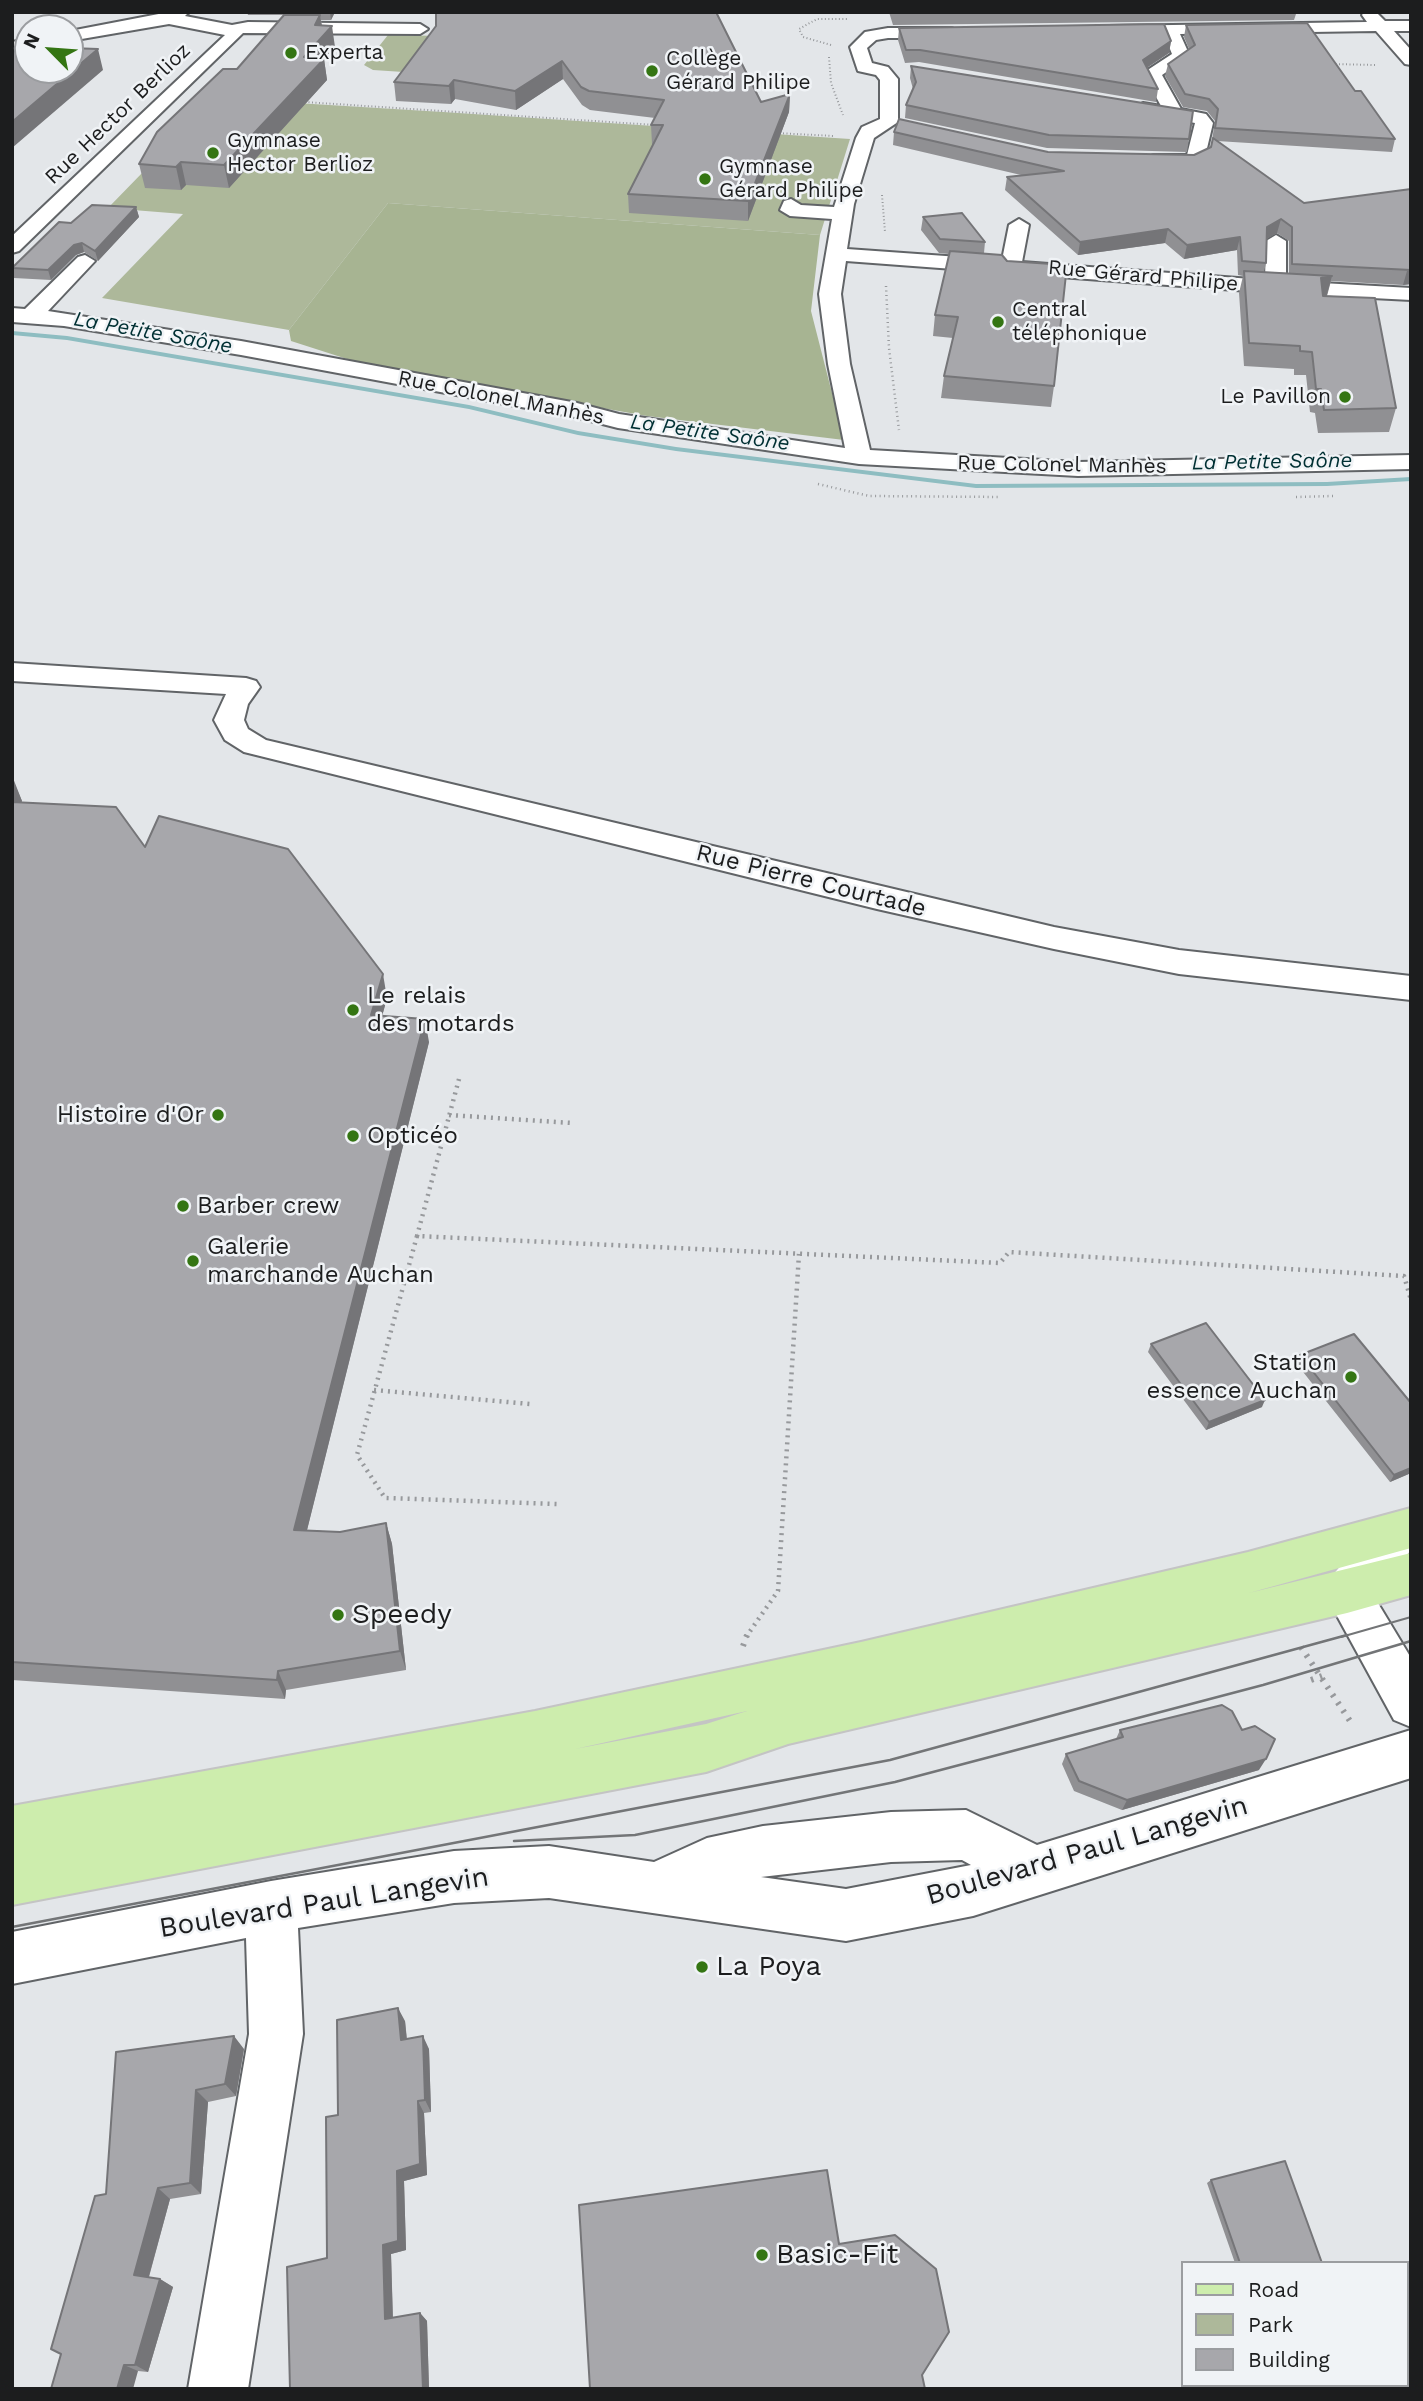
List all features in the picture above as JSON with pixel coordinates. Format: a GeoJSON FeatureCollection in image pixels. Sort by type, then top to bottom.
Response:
{"type":"FeatureCollection","features":[{"type":"Feature","properties":{"kind":"main road"},"geometry":{"type":"LineString","coordinates":[[12,1879],[706,1748],[788,1721],[1346,1592],[1406,1544]]}},
{"type":"Feature","properties":{"kind":"main road"},"geometry":{"type":"LineString","coordinates":[[12,1832],[535,1734],[861,1664],[1248,1573],[1406,1544]]}},
{"type":"Feature","properties":{"kind":"street"},"geometry":{"type":"LineString","coordinates":[[1366,12],[1383,26],[1411,60]]}},
{"type":"Feature","properties":{"kind":"street","name":"Rue Hector Berlioz"},"geometry":{"type":"LineString","coordinates":[[12,247],[235,34],[233,30],[175,16],[84,33]]}},
{"type":"Feature","properties":{"kind":"street"},"geometry":{"type":"LineString","coordinates":[[1096,30],[1411,26]]}},
{"type":"Feature","properties":{"kind":"street"},"geometry":{"type":"LineString","coordinates":[[233,30],[248,27],[419,29]]}},
{"type":"Feature","properties":{"kind":"street"},"geometry":{"type":"LineString","coordinates":[[1170,30],[1181,55],[1152,73],[1174,113]]}},
{"type":"Feature","properties":{"kind":"street"},"geometry":{"type":"LineString","coordinates":[[908,70],[882,71],[864,67],[858,47],[871,36],[888,33],[969,33]]}},
{"type":"Feature","properties":{"kind":"street"},"geometry":{"type":"LineString","coordinates":[[859,457],[839,364],[830,294],[843,214],[865,138],[869,131],[895,124],[889,79],[882,71]]}},
{"type":"Feature","properties":{"kind":"street"},"geometry":{"type":"LineString","coordinates":[[1122,104],[1200,118],[1204,123],[1195,162],[1129,160]]}},
{"type":"Feature","properties":{"kind":"street"},"geometry":{"type":"LineString","coordinates":[[791,205],[790,209],[843,214]]}},
{"type":"Feature","properties":{"kind":"street","name":"Rue Gérard Philipe"},"geometry":{"type":"LineString","coordinates":[[1012,265],[1019,225]]}},
{"type":"Feature","properties":{"kind":"street","name":"Rue Gérard Philipe"},"geometry":{"type":"LineString","coordinates":[[1275,287],[1276,241]]}},
{"type":"Feature","properties":{"kind":"street","name":"Rue Gérard Philipe"},"geometry":{"type":"LineString","coordinates":[[837,254],[1012,265],[1275,287],[1411,294]]}},
{"type":"Feature","properties":{"kind":"street"},"geometry":{"type":"LineString","coordinates":[[21,316],[85,261]]}},
{"type":"Feature","properties":{"kind":"street","name":"Rue Colonel Manhès"},"geometry":{"type":"LineString","coordinates":[[21,316],[241,348],[577,410],[618,421],[859,457],[1078,469],[1411,462]]}},
{"type":"Feature","properties":{"kind":"street","name":"Rue Pierre Courtade"},"geometry":{"type":"LineString","coordinates":[[12,672],[246,687],[234,703],[229,720],[236,734],[255,746],[877,898],[1179,962],[1411,988]]}},
{"type":"Feature","properties":{"kind":"street"},"geometry":{"type":"LineString","coordinates":[[1346,1592],[1411,1704]]}},
{"type":"Feature","properties":{"kind":"street","name":"Boulevard Paul Langevin"},"geometry":{"type":"LineString","coordinates":[[12,1958],[271,1907],[454,1877],[549,1872],[657,1887],[731,1901],[846,1915],[973,1890],[1399,1758]]}},
{"type":"Feature","properties":{"kind":"street"},"geometry":{"type":"LineString","coordinates":[[657,1887],[707,1863],[752,1853],[891,1837],[966,1835],[1033,1870]]}},
{"type":"Feature","properties":{"kind":"street"},"geometry":{"type":"LineString","coordinates":[[218,2389],[276,2034],[271,1907]]}},
{"type":"Feature","properties":{"kind":"path"},"geometry":{"type":"LineString","coordinates":[[844,117],[827,62],[832,45],[803,37],[799,29],[806,23],[828,18],[861,21],[888,33]]}},
{"type":"Feature","properties":{"kind":"path"},"geometry":{"type":"LineString","coordinates":[[294,101],[654,125]]}},
{"type":"Feature","properties":{"kind":"path"},"geometry":{"type":"LineString","coordinates":[[765,132],[834,136]]}},
{"type":"Feature","properties":{"kind":"path"},"geometry":{"type":"LineString","coordinates":[[884,183],[889,348],[901,438]]}},
{"type":"Feature","properties":{"kind":"path"},"geometry":{"type":"LineString","coordinates":[[459,1079],[357,1455],[386,1498],[557,1504]]}},
{"type":"Feature","properties":{"kind":"path"},"geometry":{"type":"LineString","coordinates":[[449,1115],[572,1123]]}},
{"type":"Feature","properties":{"kind":"path"},"geometry":{"type":"LineString","coordinates":[[417,1236],[1000,1263],[1009,1252],[1404,1276],[1411,1300]]}},
{"type":"Feature","properties":{"kind":"path"},"geometry":{"type":"LineString","coordinates":[[745,1654],[742,1642],[778,1591],[799,1254]]}},
{"type":"Feature","properties":{"kind":"path"},"geometry":{"type":"LineString","coordinates":[[374,1390],[530,1404]]}},
{"type":"Feature","properties":{"kind":"path"},"geometry":{"type":"LineString","coordinates":[[1272,1610],[1322,1676],[1362,1741],[1399,1758]]}},
{"type":"Feature","properties":{"kind":"path"},"geometry":{"type":"LineString","coordinates":[[1311,1680],[1322,1676]]}},
{"type":"Feature","properties":{"kind":"green space"},"geometry":{"type":"Polygon","coordinates":[[[388,35],[443,36],[449,75],[373,70],[364,65],[388,35]]]}},
{"type":"Feature","properties":{"kind":"green space"},"geometry":{"type":"Polygon","coordinates":[[[215,98],[850,139],[820,235],[388,203],[289,330],[102,298],[183,214],[108,208],[215,98]]]}},
{"type":"Feature","properties":{"kind":"green space"},"geometry":{"type":"Polygon","coordinates":[[[388,203],[820,235],[811,311],[844,440],[647,416],[372,367],[291,341],[289,330],[388,203]]]}},
{"type":"Feature","properties":{"kind":"building"},"geometry":{"type":"Polygon","coordinates":[[[436,12],[716,12],[761,102],[790,94],[748,201],[628,194],[663,125],[651,125],[664,100],[589,91],[581,87],[562,61],[515,91],[454,80],[449,86],[394,82],[436,26],[436,12]]]}},
{"type":"Feature","properties":{"kind":"building"},"geometry":{"type":"Polygon","coordinates":[[[284,15],[320,15],[315,25],[332,26],[304,57],[324,59],[224,165],[181,162],[176,167],[139,164],[157,132],[223,69],[237,69],[284,15]]]}},
{"type":"Feature","properties":{"kind":"building"},"geometry":{"type":"Polygon","coordinates":[[[1307,23],[1355,91],[1361,91],[1395,139],[1215,128],[1218,109],[1209,99],[1185,94],[1168,64],[1195,45],[1186,25],[1307,23]]]}},
{"type":"Feature","properties":{"kind":"building"},"geometry":{"type":"Polygon","coordinates":[[[1164,24],[1171,41],[1143,60],[1158,89],[920,50],[906,50],[899,28],[1164,24]]]}},
{"type":"Feature","properties":{"kind":"building"},"geometry":{"type":"Polygon","coordinates":[[[84,48],[98,49],[84,61],[84,48]]]}},
{"type":"Feature","properties":{"kind":"building"},"geometry":{"type":"Polygon","coordinates":[[[14,51],[14,84],[57,84],[12,122],[14,51]]]}},
{"type":"Feature","properties":{"kind":"building"},"geometry":{"type":"Polygon","coordinates":[[[911,66],[1193,111],[1189,139],[1049,135],[906,105],[916,82],[911,66]]]}},
{"type":"Feature","properties":{"kind":"building"},"geometry":{"type":"Polygon","coordinates":[[[899,119],[1048,152],[1194,155],[1211,147],[1213,138],[1304,203],[1411,189],[1411,270],[1292,264],[1292,227],[1281,219],[1267,227],[1266,263],[1242,261],[1240,237],[1187,245],[1168,229],[1080,242],[1007,177],[1064,171],[894,132],[899,119]]]}},
{"type":"Feature","properties":{"kind":"building"},"geometry":{"type":"Polygon","coordinates":[[[92,205],[136,207],[95,251],[82,243],[74,245],[48,270],[12,268],[59,222],[71,223],[92,205]]]}},
{"type":"Feature","properties":{"kind":"building"},"geometry":{"type":"Polygon","coordinates":[[[962,213],[985,242],[940,239],[923,217],[962,213]]]}},
{"type":"Feature","properties":{"kind":"building"},"geometry":{"type":"Polygon","coordinates":[[[950,251],[1002,255],[1007,261],[1067,265],[1054,386],[944,376],[958,317],[935,315],[950,251]]]}},
{"type":"Feature","properties":{"kind":"building"},"geometry":{"type":"Polygon","coordinates":[[[1244,271],[1332,276],[1321,278],[1323,296],[1375,298],[1396,408],[1324,410],[1321,389],[1316,389],[1312,352],[1300,351],[1300,346],[1249,343],[1244,271]]]}},
{"type":"Feature","properties":{"kind":"building","name":"Galerie marchande Auchan"},"geometry":{"type":"Polygon","coordinates":[[[12,802],[116,807],[145,847],[159,816],[288,849],[383,974],[371,1015],[425,1019],[294,1530],[340,1532],[386,1523],[400,1651],[278,1671],[277,1680],[12,1662],[12,802]]]}},
{"type":"Feature","properties":{"kind":"building"},"geometry":{"type":"Polygon","coordinates":[[[1206,1323],[1265,1400],[1209,1422],[1151,1344],[1206,1323]]]}},
{"type":"Feature","properties":{"kind":"building"},"geometry":{"type":"Polygon","coordinates":[[[1354,1334],[1411,1403],[1411,1468],[1394,1475],[1300,1355],[1354,1334]]]}},
{"type":"Feature","properties":{"kind":"building"},"geometry":{"type":"Polygon","coordinates":[[[1222,1705],[1232,1711],[1242,1730],[1255,1726],[1275,1739],[1266,1759],[1127,1800],[1079,1781],[1066,1754],[1123,1737],[1120,1730],[1222,1705]]]}},
{"type":"Feature","properties":{"kind":"building"},"geometry":{"type":"Polygon","coordinates":[[[398,2008],[401,2040],[423,2036],[425,2100],[418,2101],[420,2164],[397,2171],[398,2241],[383,2245],[385,2319],[420,2313],[423,2389],[290,2389],[287,2267],[327,2258],[326,2117],[338,2115],[337,2020],[398,2008]]]}},
{"type":"Feature","properties":{"kind":"building"},"geometry":{"type":"Polygon","coordinates":[[[234,2036],[225,2084],[196,2090],[190,2183],[158,2188],[134,2275],[160,2279],[135,2365],[124,2365],[117,2389],[51,2389],[61,2354],[51,2349],[95,2196],[106,2194],[116,2052],[234,2036]]]}},
{"type":"Feature","properties":{"kind":"building"},"geometry":{"type":"Polygon","coordinates":[[[1285,2161],[1321,2261],[1239,2261],[1211,2180],[1285,2161]]]}},
{"type":"Feature","properties":{"kind":"building"},"geometry":{"type":"Polygon","coordinates":[[[827,2170],[839,2244],[895,2235],[936,2269],[949,2332],[922,2375],[925,2389],[590,2389],[579,2205],[827,2170]]]}},
{"type":"Feature","properties":{"kind":"waterway","name":"La Petite Saône"},"geometry":{"type":"LineString","coordinates":[[12,333],[67,338],[469,407],[578,433],[676,449],[976,486],[1327,484],[1411,479]]}},
{"type":"Feature","properties":{"kind":"tram line"},"geometry":{"type":"LineString","coordinates":[[1341,1637],[1411,1617]]}},
{"type":"Feature","properties":{"kind":"tram line"},"geometry":{"type":"LineString","coordinates":[[12,1927],[890,1760],[1347,1635]]}},
{"type":"Feature","properties":{"kind":"tram line"},"geometry":{"type":"LineString","coordinates":[[514,1841],[635,1835],[895,1782],[1263,1685],[1411,1641]]}},
{"type":"Feature","properties":{"kind":"place","name":"Experta"},"geometry":{"type":"Point","coordinates":[291,53]}},
{"type":"Feature","properties":{"kind":"place","name":"Collège Gérard Philipe"},"geometry":{"type":"Point","coordinates":[652,71]}},
{"type":"Feature","properties":{"kind":"place","name":"Gymnase Hector Berlioz"},"geometry":{"type":"Point","coordinates":[213,153]}},
{"type":"Feature","properties":{"kind":"place","name":"Gymnase Gérard Philipe"},"geometry":{"type":"Point","coordinates":[705,179]}},
{"type":"Feature","properties":{"kind":"place","name":"Central téléphonique"},"geometry":{"type":"Point","coordinates":[998,322]}},
{"type":"Feature","properties":{"kind":"place","name":"Le Pavillon"},"geometry":{"type":"Point","coordinates":[1345,397]}},
{"type":"Feature","properties":{"kind":"place","name":"Le relais des motards"},"geometry":{"type":"Point","coordinates":[353,1010]}},
{"type":"Feature","properties":{"kind":"place","name":"Histoire d'Or"},"geometry":{"type":"Point","coordinates":[218,1115]}},
{"type":"Feature","properties":{"kind":"place","name":"Opticéo"},"geometry":{"type":"Point","coordinates":[353,1136]}},
{"type":"Feature","properties":{"kind":"place","name":"Barber crew"},"geometry":{"type":"Point","coordinates":[183,1206]}},
{"type":"Feature","properties":{"kind":"place","name":"Galerie marchande Auchan"},"geometry":{"type":"Point","coordinates":[193,1261]}},
{"type":"Feature","properties":{"kind":"place","name":"Station essence Auchan"},"geometry":{"type":"Point","coordinates":[1351,1377]}},
{"type":"Feature","properties":{"kind":"place","name":"Speedy"},"geometry":{"type":"Point","coordinates":[338,1615]}},
{"type":"Feature","properties":{"kind":"place","name":"La Poya"},"geometry":{"type":"Point","coordinates":[702,1967]}},
{"type":"Feature","properties":{"kind":"place","name":"Basic-Fit"},"geometry":{"type":"Point","coordinates":[762,2255]}}]}
